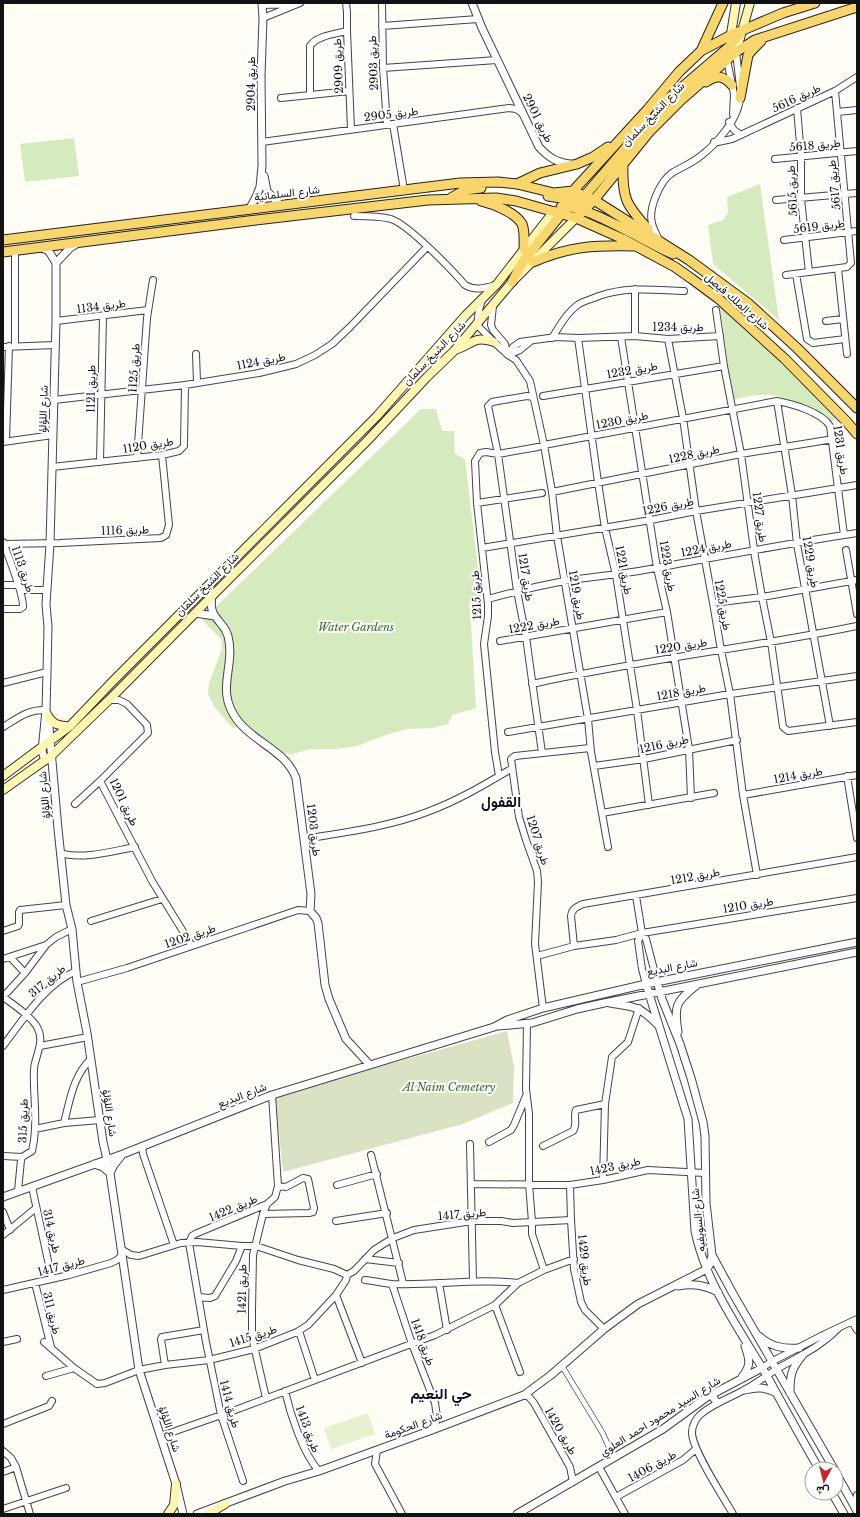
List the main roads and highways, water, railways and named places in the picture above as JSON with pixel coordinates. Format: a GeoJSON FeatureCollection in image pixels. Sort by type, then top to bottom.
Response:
{"type":"FeatureCollection","features":[{"type":"Feature","properties":{"kind":"main road"},"geometry":{"type":"LineString","coordinates":[[701,51],[723,3]]}},
{"type":"Feature","properties":{"kind":"main road"},"geometry":{"type":"LineString","coordinates":[[732,50],[731,35],[736,3]]}},
{"type":"Feature","properties":{"kind":"main road"},"geometry":{"type":"LineString","coordinates":[[650,131],[658,112],[666,101],[732,50],[742,30],[750,3]]}},
{"type":"Feature","properties":{"kind":"main road","name":"شارع الشيخ سلمان"},"geometry":{"type":"LineString","coordinates":[[3,776],[70,726],[377,416],[466,315],[497,284],[524,249],[563,206],[583,180],[620,138],[679,72],[701,51],[742,30],[783,13],[815,3]]}},
{"type":"Feature","properties":{"kind":"main road","name":"شارع الشيخ سلمان"},"geometry":{"type":"LineString","coordinates":[[3,790],[48,759],[367,442],[427,377],[454,351],[512,282],[576,218],[581,204],[594,200],[650,131],[682,99],[727,60],[732,50],[769,35],[857,7]]}},
{"type":"Feature","properties":{"kind":"main road"},"geometry":{"type":"LineString","coordinates":[[740,98],[748,55],[758,43],[769,35]]}},
{"type":"Feature","properties":{"kind":"main road"},"geometry":{"type":"LineString","coordinates":[[682,99],[712,78],[721,77],[732,85]]}},
{"type":"Feature","properties":{"kind":"main road"},"geometry":{"type":"LineString","coordinates":[[581,204],[639,130],[648,108]]}},
{"type":"Feature","properties":{"kind":"main road"},"geometry":{"type":"LineString","coordinates":[[517,184],[540,173],[577,164],[593,157],[620,138]]}},
{"type":"Feature","properties":{"kind":"main road"},"geometry":{"type":"LineString","coordinates":[[623,165],[623,189],[626,199],[635,215],[657,239]]}},
{"type":"Feature","properties":{"kind":"main road","name":"شارع السلمانية"},"geometry":{"type":"LineString","coordinates":[[3,240],[479,182],[517,184],[554,193],[573,192]]}},
{"type":"Feature","properties":{"kind":"main road"},"geometry":{"type":"LineString","coordinates":[[450,198],[465,190],[489,188],[516,190],[563,206],[581,204],[664,251],[689,260]]}},
{"type":"Feature","properties":{"kind":"main road","name":"شارع الملك فيصل"},"geometry":{"type":"LineString","coordinates":[[573,192],[581,204],[594,200],[689,260],[749,304],[797,348],[857,408]]}},
{"type":"Feature","properties":{"kind":"main road","name":"شارع السلمانية"},"geometry":{"type":"LineString","coordinates":[[3,252],[248,220],[450,198],[502,199],[563,206]]}},
{"type":"Feature","properties":{"kind":"main road"},"geometry":{"type":"LineString","coordinates":[[472,199],[492,204],[517,218],[522,224],[524,231],[524,249]]}},
{"type":"Feature","properties":{"kind":"main road"},"geometry":{"type":"LineString","coordinates":[[512,282],[522,263],[563,206]]}},
{"type":"Feature","properties":{"kind":"main road","name":"شارع الملك فيصل"},"geometry":{"type":"LineString","coordinates":[[563,206],[576,218],[638,246],[680,271],[719,299],[785,359],[857,434]]}},
{"type":"Feature","properties":{"kind":"main road"},"geometry":{"type":"LineString","coordinates":[[533,262],[553,253],[578,248],[602,245],[638,246]]}},
{"type":"Feature","properties":{"kind":"main road"},"geometry":{"type":"LineString","coordinates":[[454,351],[472,341],[482,339],[494,342]]}},
{"type":"Feature","properties":{"kind":"main road"},"geometry":{"type":"LineString","coordinates":[[47,713],[50,720],[56,724],[70,726]]}},
{"type":"Feature","properties":{"kind":"main road"},"geometry":{"type":"LineString","coordinates":[[168,1514],[174,1505],[176,1484]]}},
{"type":"Feature","properties":{"kind":"main road"},"geometry":{"type":"LineString","coordinates":[[208,1514],[225,1504]]}},
{"type":"Feature","properties":{"kind":"district","name":"القفول"},"geometry":{"type":"Point","coordinates":[501,801]}},
{"type":"Feature","properties":{"kind":"district","name":"حي النعيم"},"geometry":{"type":"Point","coordinates":[441,1393]}},
{"type":"Feature","properties":{"kind":"park label","name":"Water Gardens"},"geometry":{"type":"Point","coordinates":[356,627]}},
{"type":"Feature","properties":{"kind":"park label","name":"Al Naim Cemetery"},"geometry":{"type":"Point","coordinates":[449,1087]}}]}
